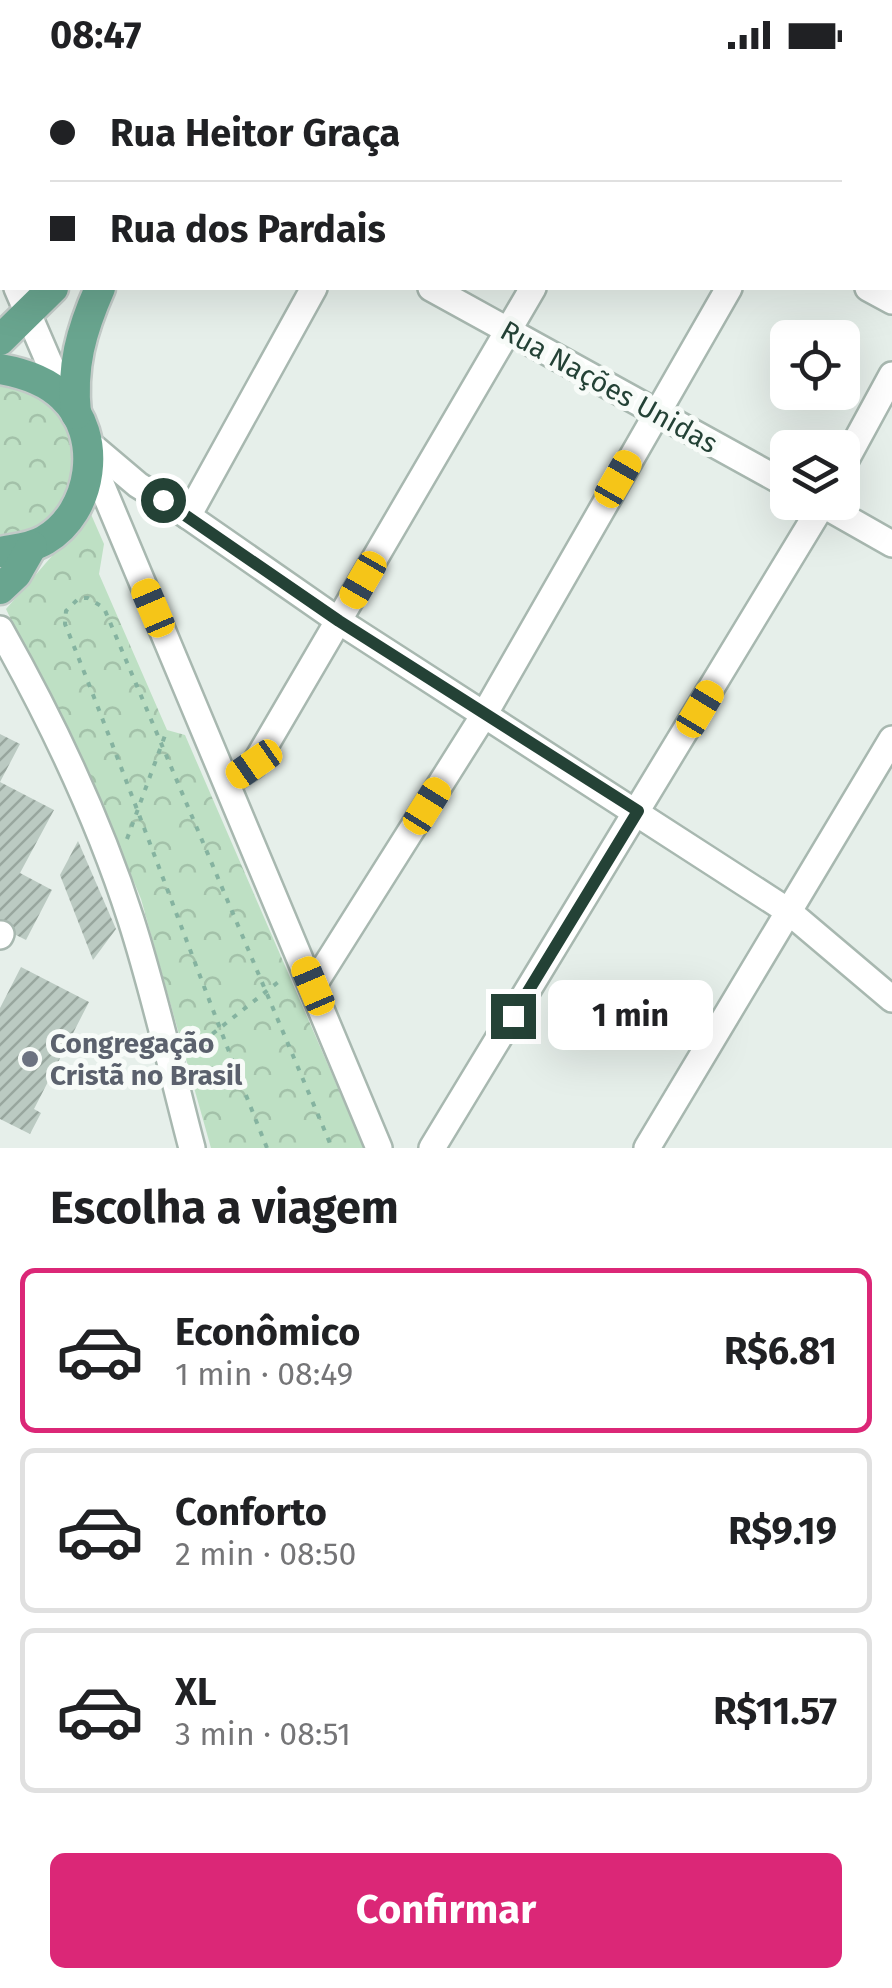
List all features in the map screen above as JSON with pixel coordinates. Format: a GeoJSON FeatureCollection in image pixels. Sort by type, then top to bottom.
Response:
{"type":"FeatureCollection","features":[{"type":"Feature","properties":{"kind":"main road"},"geometry":{"type":"LineString","coordinates":[[0,340],[22,300],[48,290]]}},
{"type":"Feature","properties":{"kind":"main road"},"geometry":{"type":"LineString","coordinates":[[0,552],[48,539],[79,503],[89,472],[72,380],[76,353],[99,290]]}},
{"type":"Feature","properties":{"kind":"main road"},"geometry":{"type":"LineString","coordinates":[[0,369],[28,374],[79,427]]}},
{"type":"Feature","properties":{"kind":"main road"},"geometry":{"type":"LineString","coordinates":[[0,589],[16,574],[32,546]]}},
{"type":"Feature","properties":{"kind":"street"},"geometry":{"type":"LineString","coordinates":[[188,516],[313,290]]}},
{"type":"Feature","properties":{"kind":"street","name":"Rua Nações Unidas"},"geometry":{"type":"LineString","coordinates":[[434,290],[770,475]]}},
{"type":"Feature","properties":{"kind":"street"},"geometry":{"type":"LineString","coordinates":[[228,782],[254,764],[532,290]]}},
{"type":"Feature","properties":{"kind":"street"},"geometry":{"type":"LineString","coordinates":[[313,986],[484,715],[728,290]]}},
{"type":"Feature","properties":{"kind":"street"},"geometry":{"type":"LineString","coordinates":[[22,300],[79,427],[379,1148]]}},
{"type":"Feature","properties":{"kind":"street"},"geometry":{"type":"LineString","coordinates":[[860,434],[892,374]]}},
{"type":"Feature","properties":{"kind":"street"},"geometry":{"type":"LineString","coordinates":[[79,427],[138,485],[339,621],[788,910],[892,1000]]}},
{"type":"Feature","properties":{"kind":"street"},"geometry":{"type":"LineString","coordinates":[[432,1148],[811,520]]}},
{"type":"Feature","properties":{"kind":"street"},"geometry":{"type":"LineString","coordinates":[[850,520],[892,544]]}},
{"type":"Feature","properties":{"kind":"street"},"geometry":{"type":"LineString","coordinates":[[0,629],[67,761],[131,920],[192,1148]]}},
{"type":"Feature","properties":{"kind":"street"},"geometry":{"type":"LineString","coordinates":[[647,1148],[892,739]]}},
{"type":"Feature","properties":{"kind":"path"},"geometry":{"type":"LineString","coordinates":[[267,1148],[219,1029],[139,807],[65,624],[66,612],[78,598],[98,602],[104,608],[332,1148]]}},
{"type":"Feature","properties":{"kind":"path"},"geometry":{"type":"LineString","coordinates":[[122,853],[167,730]]}},
{"type":"Feature","properties":{"kind":"path"},"geometry":{"type":"LineString","coordinates":[[186,1055],[290,973]]}},
{"type":"Feature","properties":{"kind":"green space"},"geometry":{"type":"Polygon","coordinates":[[[0,383],[30,390],[47,400],[60,415],[74,450],[74,470],[62,506],[50,521],[33,532],[0,542],[0,383]]]}},
{"type":"Feature","properties":{"kind":"green space"},"geometry":{"type":"Polygon","coordinates":[[[90,512],[104,544],[99,574],[167,730],[185,735],[364,1148],[211,1148],[141,899],[6,609],[90,512]]]}},
{"type":"Feature","properties":{"kind":"building"},"geometry":{"type":"Polygon","coordinates":[[[0,734],[20,744],[0,782],[0,734]]]}},
{"type":"Feature","properties":{"kind":"building"},"geometry":{"type":"Polygon","coordinates":[[[0,782],[54,810],[20,873],[52,890],[26,940],[0,927],[0,782]]]}},
{"type":"Feature","properties":{"kind":"building"},"geometry":{"type":"Polygon","coordinates":[[[78,841],[116,929],[93,960],[60,875],[78,841]]]}},
{"type":"Feature","properties":{"kind":"building","name":"Congregação Cristã no Brasil"},"geometry":{"type":"Polygon","coordinates":[[[21,967],[89,1002],[34,1109],[41,1113],[30,1134],[0,1119],[0,1008],[21,967]]]}},
{"type":"Feature","properties":{"kind":"place","name":"Congregação Cristã no Brasil"},"geometry":{"type":"Point","coordinates":[30,1059]}},
{"type":"Feature","properties":{"kind":"route"},"geometry":{"type":"LineString","coordinates":[[163,500],[339,621],[638,811],[513,1016]]}}]}
